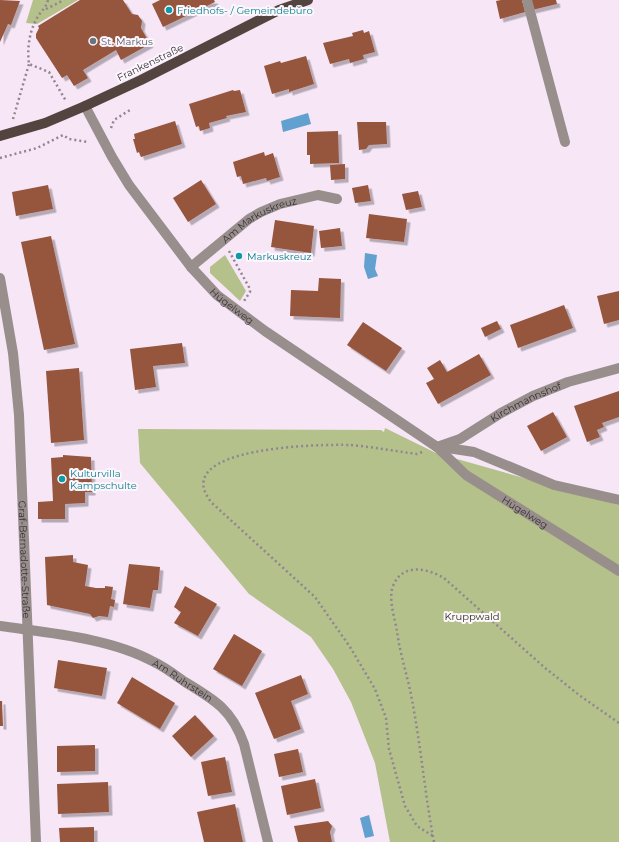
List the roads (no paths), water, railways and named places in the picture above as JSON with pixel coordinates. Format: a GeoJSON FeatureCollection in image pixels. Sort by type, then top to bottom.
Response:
{"type":"FeatureCollection","features":[{"type":"Feature","properties":{"kind":"main road","name":"Frankenstraße"},"geometry":{"type":"LineString","coordinates":[[0,136],[45,123],[85,106],[141,80],[279,10],[308,0]]}},
{"type":"Feature","properties":{"kind":"street"},"geometry":{"type":"LineString","coordinates":[[527,0],[565,142]]}},
{"type":"Feature","properties":{"kind":"street","name":"Hügelweg"},"geometry":{"type":"LineString","coordinates":[[85,106],[112,157],[129,185],[190,267],[217,295],[437,447],[466,475],[619,571]]}},
{"type":"Feature","properties":{"kind":"street","name":"Am Markuskreuz"},"geometry":{"type":"LineString","coordinates":[[190,267],[249,219],[280,204],[318,195],[337,200]]}},
{"type":"Feature","properties":{"kind":"street","name":"Graf-Bernadotte-Straße"},"geometry":{"type":"LineString","coordinates":[[0,278],[13,353],[19,414],[26,630],[36,842]]}},
{"type":"Feature","properties":{"kind":"street","name":"Kirchmannshof"},"geometry":{"type":"LineString","coordinates":[[437,447],[460,439],[501,413],[533,396],[568,382],[619,368]]}},
{"type":"Feature","properties":{"kind":"street","name":"Hügelweg"},"geometry":{"type":"LineString","coordinates":[[437,447],[474,452],[554,485],[619,500]]}},
{"type":"Feature","properties":{"kind":"street","name":"Am Ruhrstein"},"geometry":{"type":"LineString","coordinates":[[0,626],[94,642],[130,651],[154,662],[223,707],[239,729],[268,842]]}},
{"type":"Feature","properties":{"kind":"water"},"geometry":{"type":"Polygon","coordinates":[[[308,113],[311,124],[283,132],[281,121],[308,113]]]}},
{"type":"Feature","properties":{"kind":"water"},"geometry":{"type":"Polygon","coordinates":[[[365,253],[377,255],[375,269],[378,276],[368,279],[364,267],[365,253]]]}},
{"type":"Feature","properties":{"kind":"water"},"geometry":{"type":"Polygon","coordinates":[[[369,815],[374,836],[365,838],[360,818],[369,815]]]}},
{"type":"Feature","properties":{"kind":"place","name":"Friedhofs- / Gemeindebüro"},"geometry":{"type":"Point","coordinates":[169,10]}},
{"type":"Feature","properties":{"kind":"place","name":"St. Markus"},"geometry":{"type":"Point","coordinates":[93,41]}},
{"type":"Feature","properties":{"kind":"place","name":"Markuskreuz"},"geometry":{"type":"Point","coordinates":[239,256]}},
{"type":"Feature","properties":{"kind":"place","name":"Kulturvilla Kampschulte"},"geometry":{"type":"Point","coordinates":[62,479]}},
{"type":"Feature","properties":{"kind":"park label","name":"Kruppwald"},"geometry":{"type":"Point","coordinates":[472,616]}}]}
